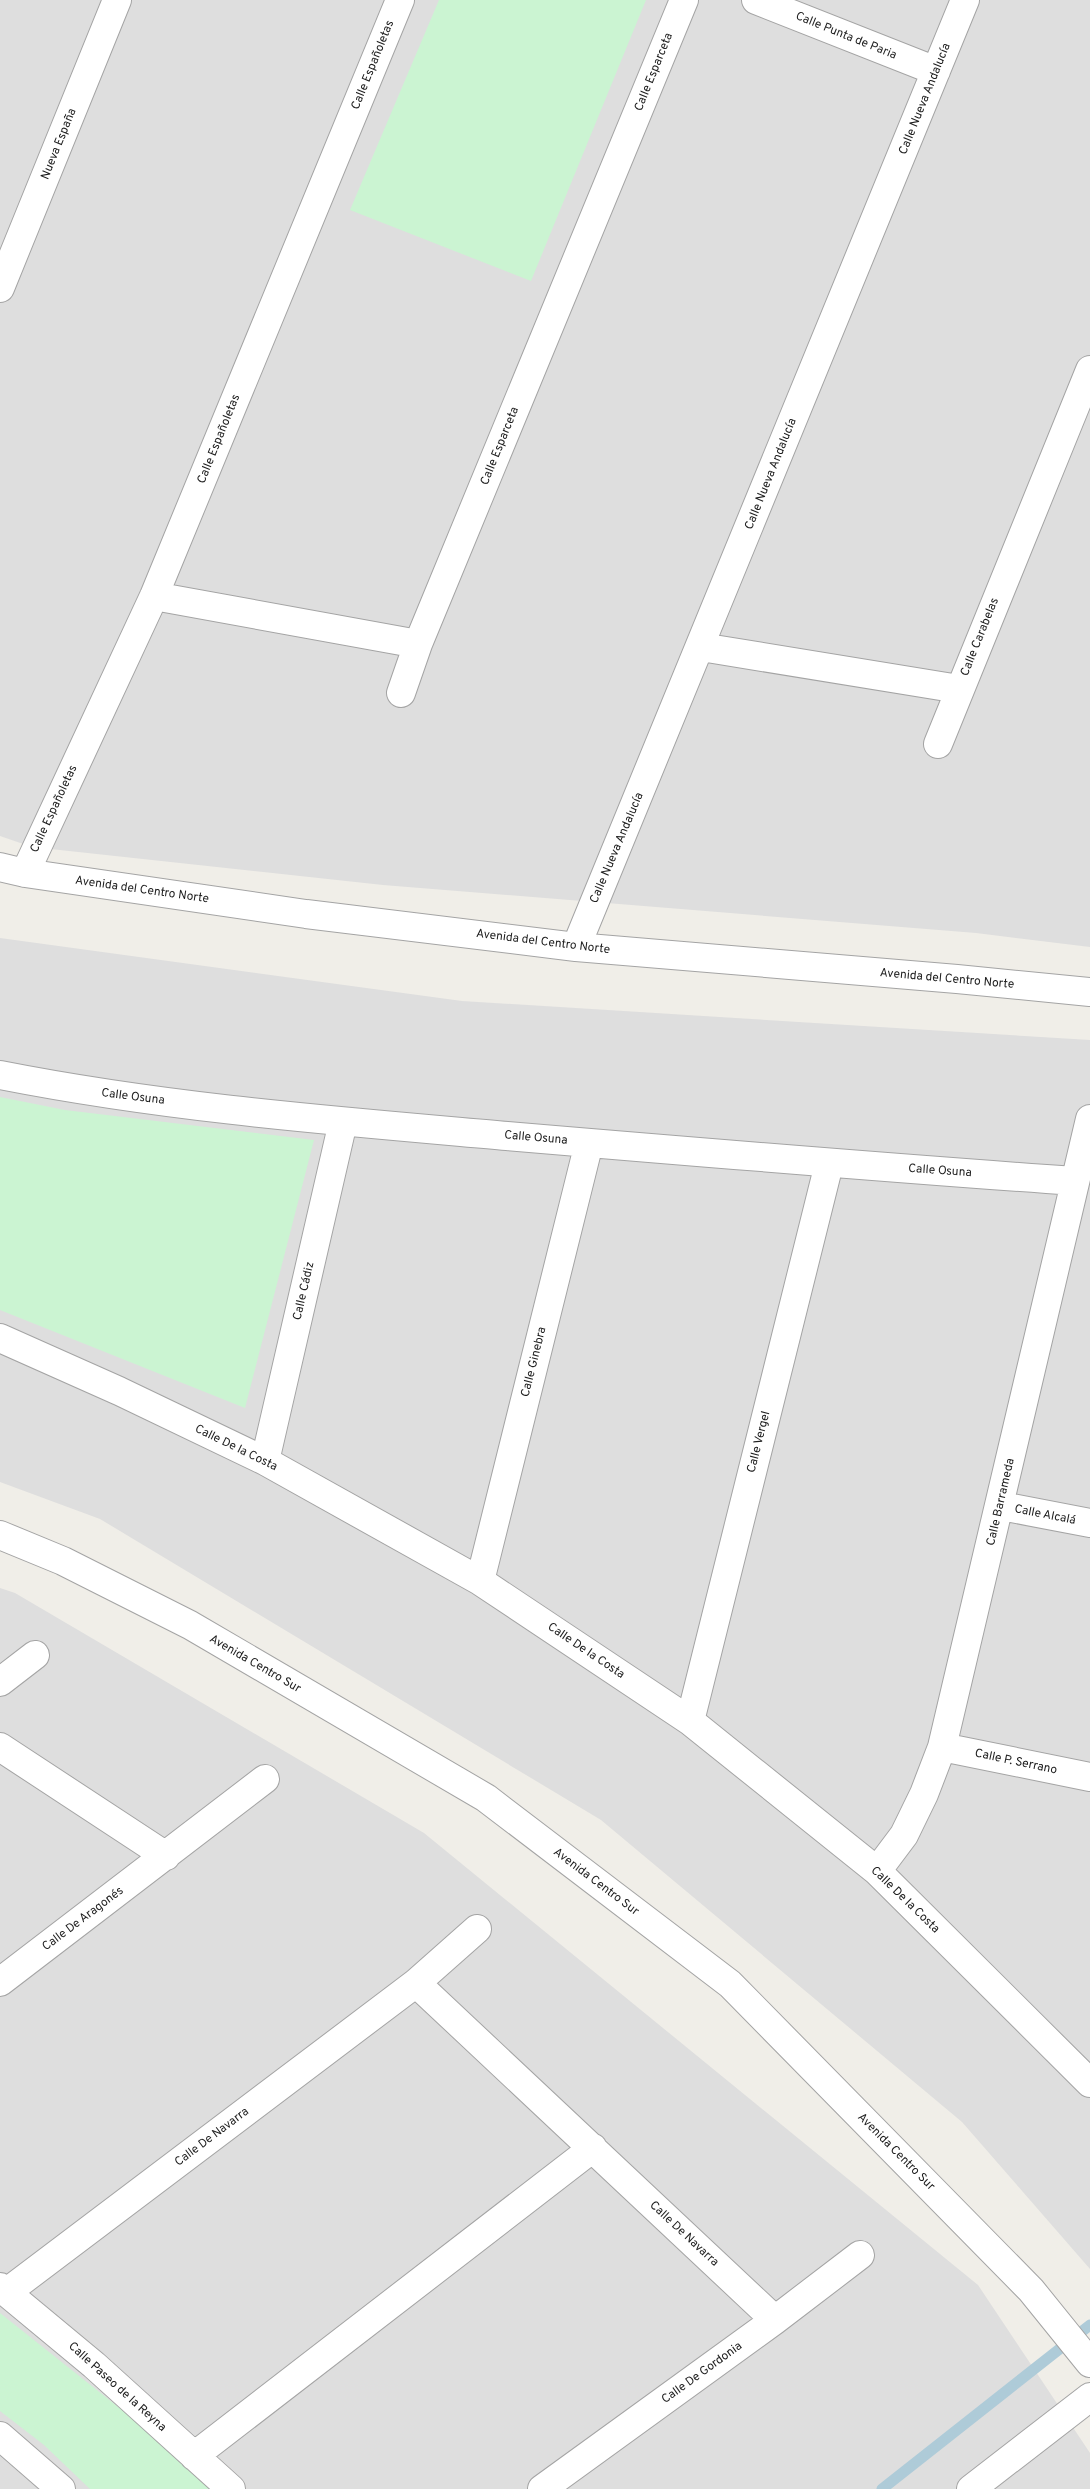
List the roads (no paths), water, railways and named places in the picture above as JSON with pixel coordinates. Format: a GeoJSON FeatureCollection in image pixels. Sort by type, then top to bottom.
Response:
{"type":"FeatureCollection","features":[{"type":"Feature","properties":{"kind":"street","name":"Nueva España"},"geometry":{"type":"LineString","coordinates":[[0,288],[117,0]]}},
{"type":"Feature","properties":{"kind":"street","name":"Calle Españoletas"},"geometry":{"type":"LineString","coordinates":[[12,870],[154,596],[400,0]]}},
{"type":"Feature","properties":{"kind":"street","name":"Calle Esparceta"},"geometry":{"type":"LineString","coordinates":[[400,692],[418,644],[684,0]]}},
{"type":"Feature","properties":{"kind":"street","name":"Calle Punta de Paria"},"geometry":{"type":"LineString","coordinates":[[756,0],[936,71]]}},
{"type":"Feature","properties":{"kind":"street","name":"Calle Nueva Andalucía"},"geometry":{"type":"LineString","coordinates":[[576,948],[965,0]]}},
{"type":"Feature","properties":{"kind":"street","name":"Calle Carabelas"},"geometry":{"type":"LineString","coordinates":[[700,647],[959,689],[1090,370]]}},
{"type":"Feature","properties":{"kind":"street"},"geometry":{"type":"LineString","coordinates":[[154,596],[418,644]]}},
{"type":"Feature","properties":{"kind":"street"},"geometry":{"type":"LineString","coordinates":[[938,744],[959,689]]}},
{"type":"Feature","properties":{"kind":"street","name":"Avenida del Centro Norte"},"geometry":{"type":"LineString","coordinates":[[12,870],[306,914],[576,948],[947,978],[1090,992]]}},
{"type":"Feature","properties":{"kind":"street","name":"Calle Osuna"},"geometry":{"type":"LineString","coordinates":[[0,1075],[81,1091],[343,1122],[829,1164],[1075,1181]]}},
{"type":"Feature","properties":{"kind":"street","name":"Calle Barrameda"},"geometry":{"type":"LineString","coordinates":[[877,1871],[904,1835],[924,1794],[942,1747],[1090,1119]]}},
{"type":"Feature","properties":{"kind":"street","name":"Calle Cádiz"},"geometry":{"type":"LineString","coordinates":[[265,1461],[343,1122]]}},
{"type":"Feature","properties":{"kind":"street","name":"Calle Ginebra"},"geometry":{"type":"LineString","coordinates":[[480,1581],[588,1143]]}},
{"type":"Feature","properties":{"kind":"street","name":"Calle Vergel"},"geometry":{"type":"LineString","coordinates":[[690,1721],[829,1164]]}},
{"type":"Feature","properties":{"kind":"street","name":"Calle De la Costa"},"geometry":{"type":"LineString","coordinates":[[1,1341],[119,1391],[265,1461],[480,1581],[690,1721],[877,1871],[1090,2083]]}},
{"type":"Feature","properties":{"kind":"street","name":"Calle Alcalá"},"geometry":{"type":"LineString","coordinates":[[1000,1506],[1090,1523]]}},
{"type":"Feature","properties":{"kind":"street","name":"Avenida Centro Sur"},"geometry":{"type":"LineString","coordinates":[[0,1535],[63,1561],[190,1626],[486,1798],[730,1984],[1031,2290],[1090,2362]]}},
{"type":"Feature","properties":{"kind":"street"},"geometry":{"type":"LineString","coordinates":[[0,1682],[35,1655]]}},
{"type":"Feature","properties":{"kind":"street"},"geometry":{"type":"LineString","coordinates":[[0,1747],[166,1856]]}},
{"type":"Feature","properties":{"kind":"street","name":"Calle P. Serrano"},"geometry":{"type":"LineString","coordinates":[[942,1747],[1090,1777]]}},
{"type":"Feature","properties":{"kind":"street","name":"Calle De Aragonés"},"geometry":{"type":"LineString","coordinates":[[0,1982],[265,1779]]}},
{"type":"Feature","properties":{"kind":"street","name":"Calle De Navarra"},"geometry":{"type":"LineString","coordinates":[[4,2290],[416,1982],[477,1929]]}},
{"type":"Feature","properties":{"kind":"street","name":"Calle De Navarra"},"geometry":{"type":"LineString","coordinates":[[416,1982],[775,2320]]}},
{"type":"Feature","properties":{"kind":"street"},"geometry":{"type":"LineString","coordinates":[[194,2456],[593,2148]]}},
{"type":"Feature","properties":{"kind":"street","name":"Calle De Gordonia"},"geometry":{"type":"LineString","coordinates":[[542,2489],[775,2320],[860,2255]]}},
{"type":"Feature","properties":{"kind":"street","name":"Calle Paseo de la Reyna"},"geometry":{"type":"LineString","coordinates":[[4,2290],[94,2365],[231,2489]]}},
{"type":"Feature","properties":{"kind":"street"},"geometry":{"type":"LineString","coordinates":[[971,2489],[1090,2397]]}},
{"type":"Feature","properties":{"kind":"street"},"geometry":{"type":"LineString","coordinates":[[0,2436],[61,2489]]}},
{"type":"Feature","properties":{"kind":"waterway"},"geometry":{"type":"LineString","coordinates":[[882,2489],[1090,2325]]}}]}
